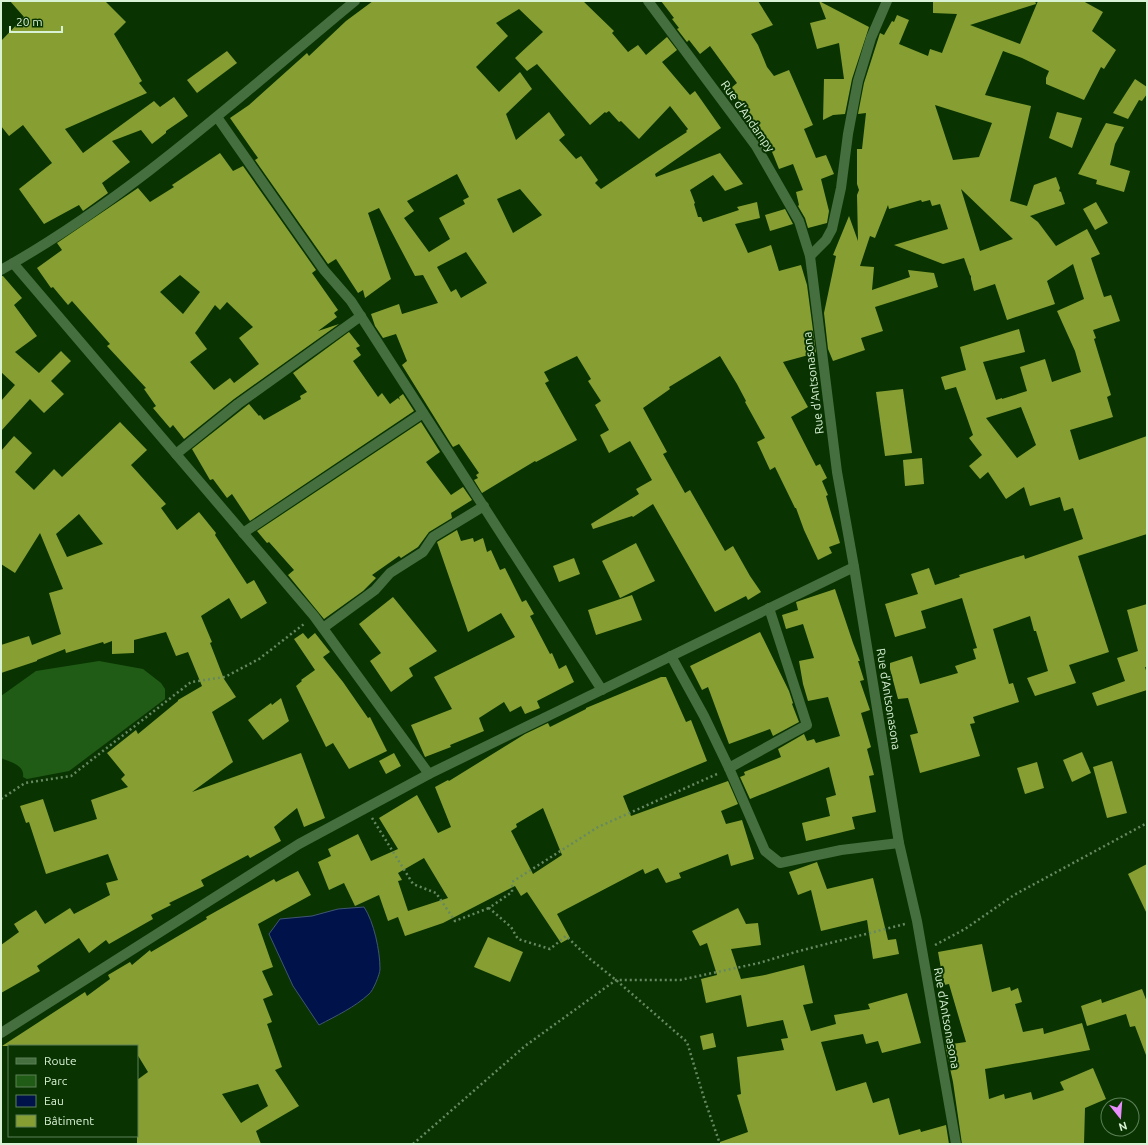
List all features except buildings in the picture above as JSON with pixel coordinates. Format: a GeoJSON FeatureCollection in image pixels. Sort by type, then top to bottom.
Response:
{"type":"FeatureCollection","features":[{"type":"Feature","properties":{"kind":"street"},"geometry":{"type":"LineString","coordinates":[[1,270],[95,211],[217,117],[355,1]]}},
{"type":"Feature","properties":{"kind":"street","name":"Rue d'Andampy"},"geometry":{"type":"LineString","coordinates":[[648,1],[756,146],[799,221],[810,256]]}},
{"type":"Feature","properties":{"kind":"street"},"geometry":{"type":"LineString","coordinates":[[810,256],[826,240],[832,229],[841,188],[848,134],[858,81],[871,38],[887,1]]}},
{"type":"Feature","properties":{"kind":"street"},"geometry":{"type":"LineString","coordinates":[[217,117],[324,270],[351,301],[602,690]]}},
{"type":"Feature","properties":{"kind":"street","name":"Rue d'Antsonasona"},"geometry":{"type":"LineString","coordinates":[[810,256],[837,472],[899,843],[917,921],[956,1144]]}},
{"type":"Feature","properties":{"kind":"street"},"geometry":{"type":"LineString","coordinates":[[13,263],[314,616],[429,774]]}},
{"type":"Feature","properties":{"kind":"street"},"geometry":{"type":"LineString","coordinates":[[176,454],[238,404],[361,316]]}},
{"type":"Feature","properties":{"kind":"street"},"geometry":{"type":"LineString","coordinates":[[243,533],[423,413]]}},
{"type":"Feature","properties":{"kind":"street"},"geometry":{"type":"LineString","coordinates":[[323,628],[375,590],[390,572],[423,552],[433,537],[484,506]]}},
{"type":"Feature","properties":{"kind":"street"},"geometry":{"type":"LineString","coordinates":[[1,1033],[299,844],[429,774],[854,567]]}},
{"type":"Feature","properties":{"kind":"street"},"geometry":{"type":"LineString","coordinates":[[729,768],[808,725],[769,608]]}},
{"type":"Feature","properties":{"kind":"street"},"geometry":{"type":"LineString","coordinates":[[671,656],[704,716],[729,768],[765,851],[780,863],[841,850],[899,843]]}},
{"type":"Feature","properties":{"kind":"path"},"geometry":{"type":"LineString","coordinates":[[1,799],[25,783],[71,776],[191,682],[225,677],[259,659],[314,616]]}},
{"type":"Feature","properties":{"kind":"path"},"geometry":{"type":"LineString","coordinates":[[366,808],[413,884],[436,894],[455,921],[489,908],[512,892],[512,882],[598,827],[729,768]]}},
{"type":"Feature","properties":{"kind":"path"},"geometry":{"type":"LineString","coordinates":[[922,952],[964,929],[1014,895],[1147,823]]}},
{"type":"Feature","properties":{"kind":"path"},"geometry":{"type":"LineString","coordinates":[[489,908],[511,927],[518,939],[550,949],[566,936],[590,959],[686,1042],[720,1144]]}},
{"type":"Feature","properties":{"kind":"path"},"geometry":{"type":"LineString","coordinates":[[413,1144],[525,1046],[616,980],[680,980],[760,962],[917,921]]}},
{"type":"Feature","properties":{"kind":"green space"},"geometry":{"type":"Polygon","coordinates":[[[99,661],[143,669],[161,683],[165,689],[165,699],[69,771],[27,779],[23,777],[22,770],[19,767],[1,758],[1,696],[36,671],[99,661]]]}},
{"type":"Feature","properties":{"kind":"water"},"geometry":{"type":"Polygon","coordinates":[[[364,907],[371,920],[378,945],[380,971],[378,978],[371,992],[364,999],[319,1025],[293,986],[269,934],[280,919],[312,916],[338,909],[364,907]]]}}]}
